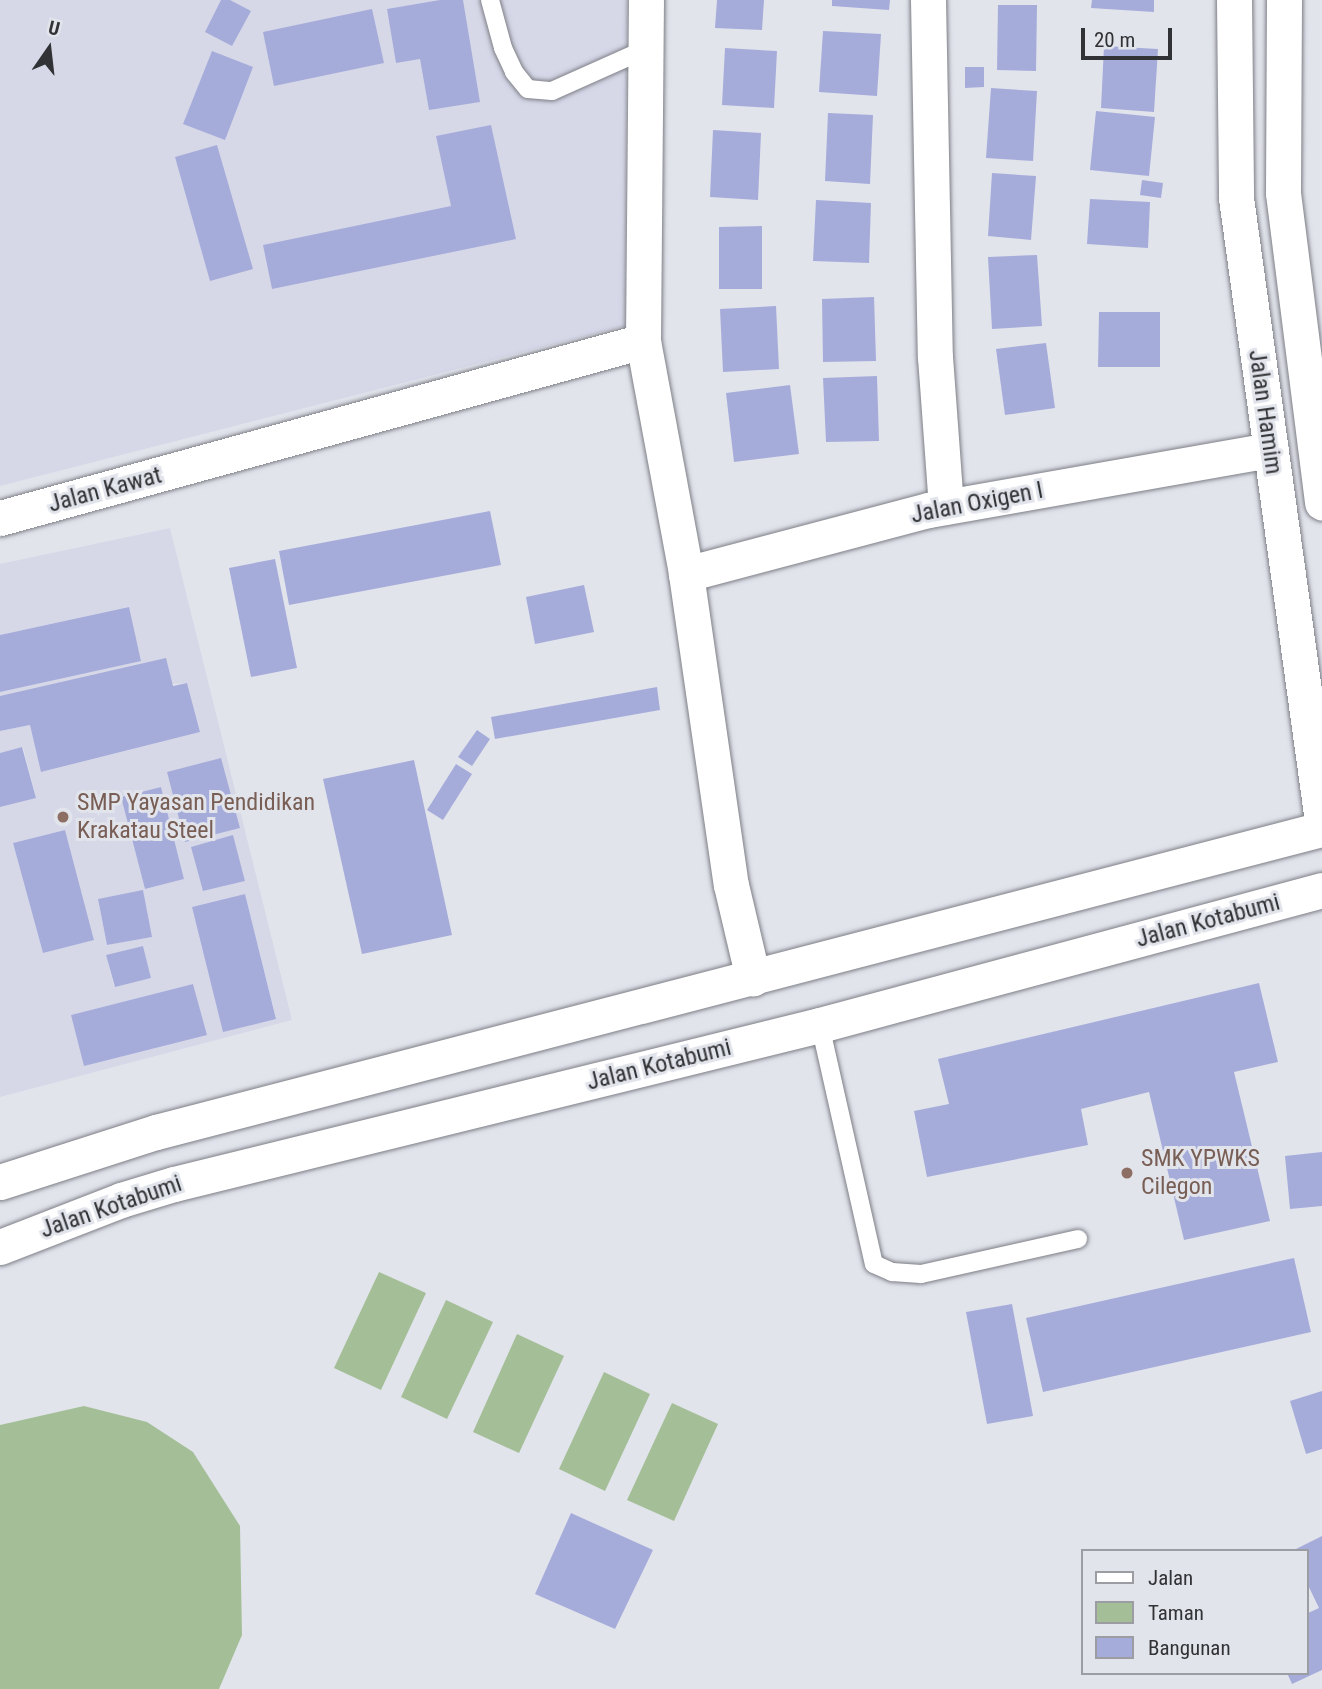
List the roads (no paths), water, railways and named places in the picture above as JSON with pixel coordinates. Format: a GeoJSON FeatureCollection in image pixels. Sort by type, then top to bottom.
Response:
{"type":"FeatureCollection","features":[{"type":"Feature","properties":{"kind":"street"},"geometry":{"type":"LineString","coordinates":[[646,0],[643,341],[686,574],[731,885],[753,978]]}},
{"type":"Feature","properties":{"kind":"street"},"geometry":{"type":"LineString","coordinates":[[929,0],[935,357],[946,507]]}},
{"type":"Feature","properties":{"kind":"street","name":"Jalan Hamim"},"geometry":{"type":"LineString","coordinates":[[1234,0],[1236,198],[1322,821]]}},
{"type":"Feature","properties":{"kind":"street","name":"Jalan Hamim"},"geometry":{"type":"LineString","coordinates":[[1284,0],[1283,193],[1322,503]]}},
{"type":"Feature","properties":{"kind":"street","name":"Jalan Kawat"},"geometry":{"type":"LineString","coordinates":[[0,518],[643,341]]}},
{"type":"Feature","properties":{"kind":"street","name":"Jalan Oxigen I"},"geometry":{"type":"LineString","coordinates":[[686,574],[946,507],[1271,450]]}},
{"type":"Feature","properties":{"kind":"street"},"geometry":{"type":"LineString","coordinates":[[0,1182],[156,1132],[1322,828]]}},
{"type":"Feature","properties":{"kind":"street","name":"Jalan Kotabumi"},"geometry":{"type":"LineString","coordinates":[[0,1247],[121,1200],[174,1184],[820,1025],[1322,890]]}},
{"type":"Feature","properties":{"kind":"street"},"geometry":{"type":"LineString","coordinates":[[156,1132],[174,1184]]}},
{"type":"Feature","properties":{"kind":"lane"},"geometry":{"type":"LineString","coordinates":[[490,0],[503,48],[514,72],[528,89],[552,91],[646,49]]}},
{"type":"Feature","properties":{"kind":"lane"},"geometry":{"type":"LineString","coordinates":[[820,1025],[874,1264],[892,1272],[920,1274],[1078,1239]]}},
{"type":"Feature","properties":{"kind":"place","name":"SMP Yayasan Pendidikan Krakatau Steel"},"geometry":{"type":"Point","coordinates":[63,817]}},
{"type":"Feature","properties":{"kind":"place","name":"SMK YPWKS Cilegon"},"geometry":{"type":"Point","coordinates":[1127,1173]}}]}
